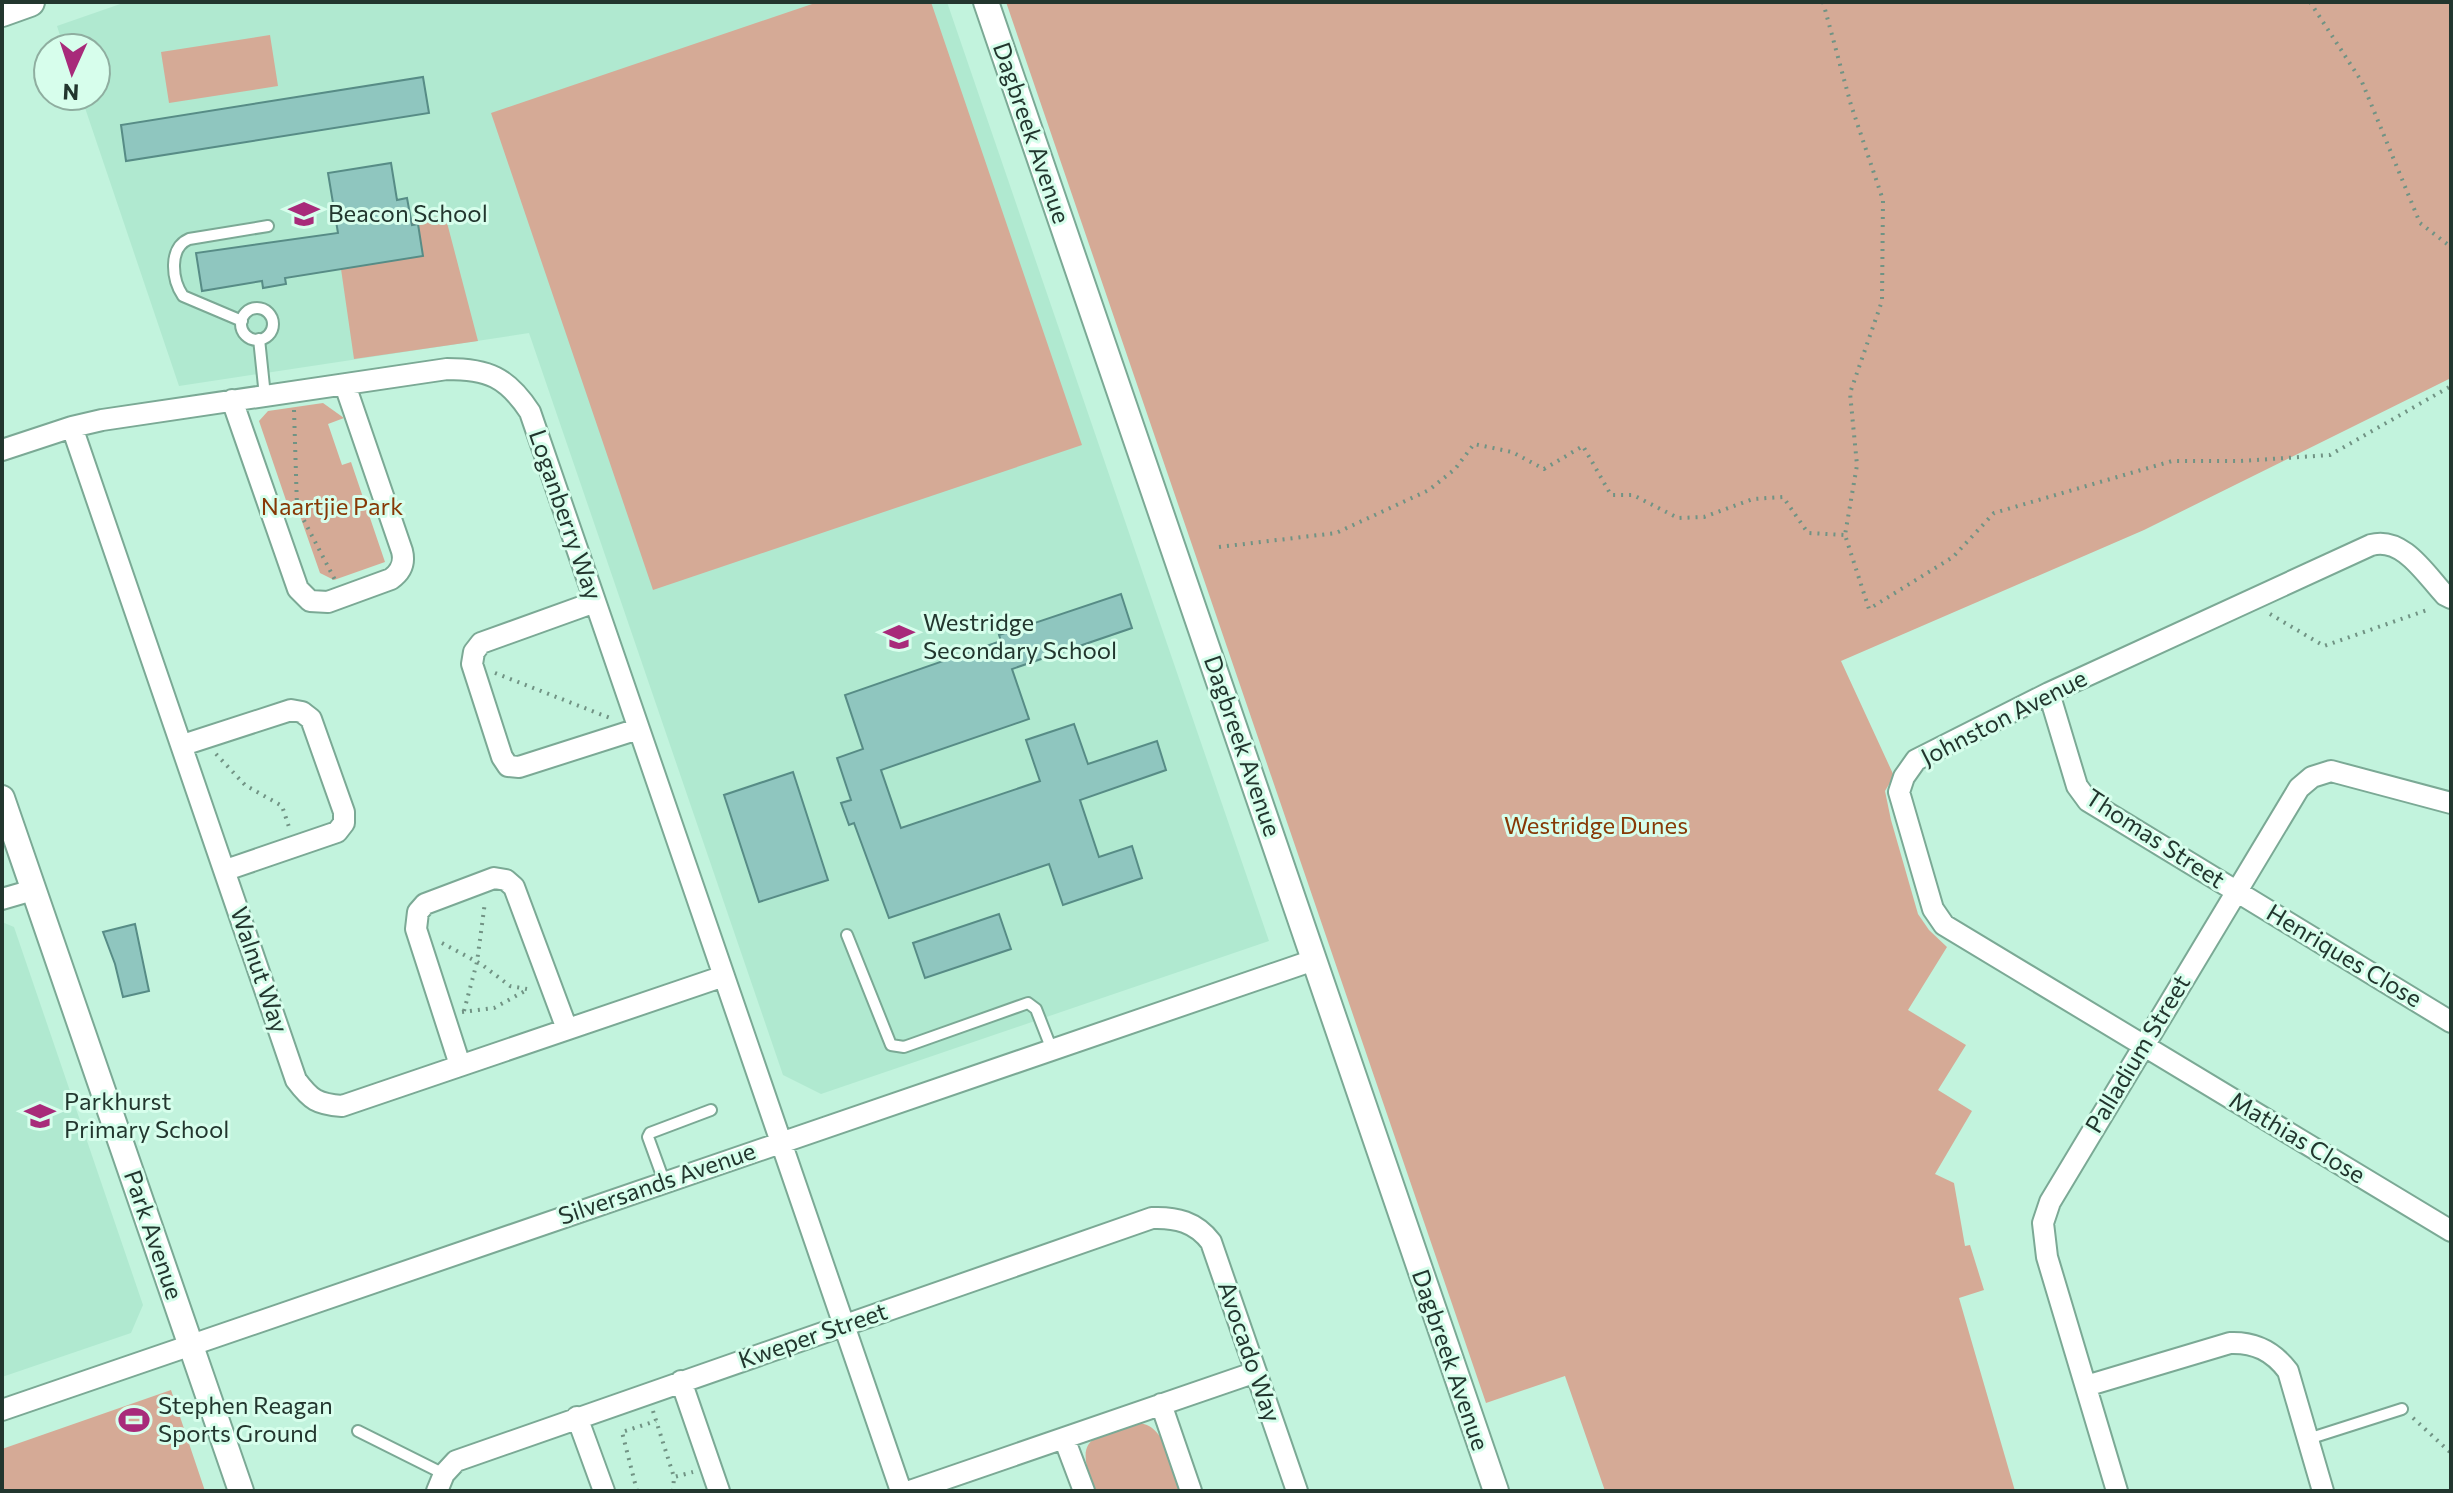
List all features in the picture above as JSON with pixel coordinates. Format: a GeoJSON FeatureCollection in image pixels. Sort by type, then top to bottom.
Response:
{"type":"FeatureCollection","features":[{"type":"Feature","properties":{"kind":"main road"},"geometry":{"type":"LineString","coordinates":[[2,12],[30,2]]}},
{"type":"Feature","properties":{"kind":"street","name":"Dagbreek Avenue"},"geometry":{"type":"LineString","coordinates":[[986,2],[1496,1491]]}},
{"type":"Feature","properties":{"kind":"street","name":"Loganberry Way"},"geometry":{"type":"LineString","coordinates":[[2,450],[72,427],[447,369],[472,369],[500,378],[517,393],[530,412],[901,1491]]}},
{"type":"Feature","properties":{"kind":"street"},"geometry":{"type":"LineString","coordinates":[[232,400],[298,589],[310,601],[328,602],[391,579],[403,562],[402,551],[345,385]]}},
{"type":"Feature","properties":{"kind":"street","name":"Walnut Way"},"geometry":{"type":"LineString","coordinates":[[72,427],[296,1080],[309,1098],[325,1105],[342,1106],[724,976]]}},
{"type":"Feature","properties":{"kind":"street","name":"Johnston Avenue"},"geometry":{"type":"LineString","coordinates":[[2143,1045],[1944,925],[1933,909],[1899,792],[1904,777],[1916,760],[2049,693],[2371,545],[2383,542],[2404,551],[2445,595],[2444,602]]}},
{"type":"Feature","properties":{"kind":"street"},"geometry":{"type":"LineString","coordinates":[[595,602],[481,643],[474,652],[472,664],[502,757],[508,766],[519,767],[638,729]]}},
{"type":"Feature","properties":{"kind":"street","name":"Thomas Street"},"geometry":{"type":"LineString","coordinates":[[2049,693],[2081,794],[2236,891]]}},
{"type":"Feature","properties":{"kind":"street"},"geometry":{"type":"LineString","coordinates":[[183,745],[291,710],[302,712],[311,719],[344,812],[344,823],[337,832],[226,870]]}},
{"type":"Feature","properties":{"kind":"street","name":"Palladium Street"},"geometry":{"type":"LineString","coordinates":[[2117,1491],[2047,1257],[2043,1223],[2057,1190],[2299,788],[2321,773],[2331,771],[2451,803]]}},
{"type":"Feature","properties":{"kind":"street","name":"Park Avenue"},"geometry":{"type":"LineString","coordinates":[[2,798],[241,1491]]}},
{"type":"Feature","properties":{"kind":"street"},"geometry":{"type":"LineString","coordinates":[[460,1065],[454,1014],[416,929],[418,912],[425,904],[494,878],[506,880],[514,887],[567,1029]]}},
{"type":"Feature","properties":{"kind":"street"},"geometry":{"type":"LineString","coordinates":[[2,899],[33,890]]}},
{"type":"Feature","properties":{"kind":"street","name":"Henriques Close"},"geometry":{"type":"LineString","coordinates":[[2236,891],[2451,1022]]}},
{"type":"Feature","properties":{"kind":"street","name":"Silversands Avenue"},"geometry":{"type":"LineString","coordinates":[[2,1410],[1314,960]]}},
{"type":"Feature","properties":{"kind":"street","name":"Mathias Close"},"geometry":{"type":"LineString","coordinates":[[2143,1045],[2451,1231]]}},
{"type":"Feature","properties":{"kind":"street","name":"Kweper Street"},"geometry":{"type":"LineString","coordinates":[[440,1482],[456,1461],[577,1417],[1152,1218],[1188,1222]]}},
{"type":"Feature","properties":{"kind":"street","name":"Avocado Way"},"geometry":{"type":"LineString","coordinates":[[1188,1222],[1211,1242],[1297,1491]]}},
{"type":"Feature","properties":{"kind":"street"},"geometry":{"type":"LineString","coordinates":[[2086,1386],[2230,1343],[2245,1343],[2277,1356],[2288,1371],[2323,1491]]}},
{"type":"Feature","properties":{"kind":"street"},"geometry":{"type":"LineString","coordinates":[[910,1491],[1256,1372]]}},
{"type":"Feature","properties":{"kind":"street"},"geometry":{"type":"LineString","coordinates":[[681,1381],[719,1491]]}},
{"type":"Feature","properties":{"kind":"street"},"geometry":{"type":"LineString","coordinates":[[1161,1404],[1191,1491]]}},
{"type":"Feature","properties":{"kind":"street"},"geometry":{"type":"LineString","coordinates":[[577,1417],[604,1491]]}},
{"type":"Feature","properties":{"kind":"street"},"geometry":{"type":"LineString","coordinates":[[1064,1438],[1084,1491]]}},
{"type":"Feature","properties":{"kind":"lane"},"geometry":{"type":"LineString","coordinates":[[242,321],[183,296],[179,291],[174,257],[178,246],[189,239],[268,226]]}},
{"type":"Feature","properties":{"kind":"lane"},"geometry":{"type":"LineString","coordinates":[[257,308],[270,314],[273,327],[270,333],[259,339],[245,334],[242,321],[244,314],[257,308]]}},
{"type":"Feature","properties":{"kind":"lane"},"geometry":{"type":"LineString","coordinates":[[259,339],[265,396]]}},
{"type":"Feature","properties":{"kind":"lane"},"geometry":{"type":"LineString","coordinates":[[847,935],[891,1045],[904,1047],[1028,1003],[1034,1005],[1052,1050]]}},
{"type":"Feature","properties":{"kind":"lane"},"geometry":{"type":"LineString","coordinates":[[664,1181],[648,1137],[650,1133],[711,1110]]}},
{"type":"Feature","properties":{"kind":"lane"},"geometry":{"type":"LineString","coordinates":[[2308,1439],[2402,1409]]}},
{"type":"Feature","properties":{"kind":"lane"},"geometry":{"type":"LineString","coordinates":[[358,1431],[440,1482]]}},
{"type":"Feature","properties":{"kind":"path"},"geometry":{"type":"LineString","coordinates":[[1823,2],[1851,105],[1883,200],[1882,301],[1850,393],[1857,465],[1845,535],[1869,609],[1953,557],[1994,513],[2172,461],[2241,461],[2330,455],[2451,386]]}},
{"type":"Feature","properties":{"kind":"path"},"geometry":{"type":"LineString","coordinates":[[2310,2],[2362,82],[2420,223],[2451,247]]}},
{"type":"Feature","properties":{"kind":"path"},"geometry":{"type":"LineString","coordinates":[[294,408],[297,507],[337,585],[328,602]]}},
{"type":"Feature","properties":{"kind":"path"},"geometry":{"type":"LineString","coordinates":[[1219,547],[1336,533],[1429,490],[1455,469],[1474,444],[1512,452],[1544,469],[1583,446],[1611,495],[1633,495],[1678,518],[1704,517],[1753,499],[1783,497],[1808,533],[1845,535]]}},
{"type":"Feature","properties":{"kind":"path"},"geometry":{"type":"LineString","coordinates":[[2248,601],[2324,646],[2444,602]]}},
{"type":"Feature","properties":{"kind":"path"},"geometry":{"type":"LineString","coordinates":[[472,664],[638,729]]}},
{"type":"Feature","properties":{"kind":"path"},"geometry":{"type":"LineString","coordinates":[[207,738],[217,757],[245,785],[282,806],[296,847]]}},
{"type":"Feature","properties":{"kind":"path"},"geometry":{"type":"LineString","coordinates":[[454,1014],[477,962],[486,891],[494,878]]}},
{"type":"Feature","properties":{"kind":"path"},"geometry":{"type":"LineString","coordinates":[[416,929],[477,962],[510,986],[527,989]]}},
{"type":"Feature","properties":{"kind":"path"},"geometry":{"type":"LineString","coordinates":[[454,1014],[477,1008],[494,1008],[527,989],[549,981]]}},
{"type":"Feature","properties":{"kind":"path"},"geometry":{"type":"LineString","coordinates":[[647,1393],[674,1477],[673,1491]]}},
{"type":"Feature","properties":{"kind":"path"},"geometry":{"type":"LineString","coordinates":[[2402,1409],[2451,1453]]}},
{"type":"Feature","properties":{"kind":"path"},"geometry":{"type":"LineString","coordinates":[[637,1491],[622,1432],[656,1421]]}},
{"type":"Feature","properties":{"kind":"path"},"geometry":{"type":"LineString","coordinates":[[674,1477],[710,1467]]}},
{"type":"Feature","properties":{"kind":"shaded area","name":"Westridge Secondary School"},"geometry":{"type":"Polygon","coordinates":[[[126,2],[947,2],[1269,941],[821,1094],[783,1075],[529,333],[179,386],[86,112],[112,112],[112,32],[59,32],[57,26],[126,2]]]}},
{"type":"Feature","properties":{"kind":"shaded area","name":"Parkhurst Primary School"},"geometry":{"type":"Polygon","coordinates":[[[2,922],[14,927],[143,1305],[131,1333],[2,1377],[2,922]]]}},
{"type":"Feature","properties":{"kind":"green space"},"geometry":{"type":"Polygon","coordinates":[[[818,2],[931,2],[1082,445],[653,590],[491,113],[818,2]]]}},
{"type":"Feature","properties":{"kind":"green space","name":"Westridge Dunes"},"geometry":{"type":"Polygon","coordinates":[[[1006,2],[2451,2],[2451,378],[2144,530],[1841,661],[1894,776],[1885,791],[1918,914],[1947,947],[1908,1010],[1966,1045],[1938,1090],[1972,1111],[1935,1174],[1954,1183],[1965,1246],[1970,1245],[1984,1290],[1959,1298],[2015,1491],[1605,1491],[1565,1376],[1486,1403],[1006,2]]]}},
{"type":"Feature","properties":{"kind":"green space"},"geometry":{"type":"Polygon","coordinates":[[[270,35],[278,86],[169,103],[161,52],[270,35]]]}},
{"type":"Feature","properties":{"kind":"green space"},"geometry":{"type":"Polygon","coordinates":[[[445,215],[478,341],[354,359],[341,269],[423,256],[418,224],[407,225],[407,222],[445,215]]]}},
{"type":"Feature","properties":{"kind":"green space","name":"Naartjie Park"},"geometry":{"type":"Polygon","coordinates":[[[323,403],[344,418],[328,424],[342,465],[351,462],[385,562],[334,580],[320,573],[299,513],[291,515],[259,421],[268,411],[323,403]]]}},
{"type":"Feature","properties":{"kind":"green space","name":"Stephen Reagan Sports Ground"},"geometry":{"type":"Polygon","coordinates":[[[171,1390],[205,1491],[2,1491],[2,1449],[171,1390]]]}},
{"type":"Feature","properties":{"kind":"green space"},"geometry":{"type":"Polygon","coordinates":[[[1136,1423],[1146,1425],[1161,1438],[1180,1491],[1094,1491],[1086,1460],[1090,1443],[1097,1437],[1136,1423]]]}},
{"type":"Feature","properties":{"kind":"building"},"geometry":{"type":"Polygon","coordinates":[[[423,77],[429,113],[126,161],[121,125],[423,77]]]}},
{"type":"Feature","properties":{"kind":"building"},"geometry":{"type":"Polygon","coordinates":[[[391,163],[397,200],[407,198],[412,225],[418,224],[423,256],[285,278],[286,284],[263,288],[262,281],[202,291],[196,253],[338,233],[328,173],[391,163]]]}},
{"type":"Feature","properties":{"kind":"building"},"geometry":{"type":"Polygon","coordinates":[[[1121,594],[1132,628],[1012,669],[1029,719],[881,770],[901,828],[1040,781],[1026,740],[1074,724],[1088,764],[1157,741],[1166,770],[1080,800],[1099,857],[1132,846],[1142,878],[1063,905],[1049,864],[889,918],[854,823],[849,825],[841,803],[851,800],[837,758],[863,749],[845,695],[1001,641],[999,635],[1121,594]]]}},
{"type":"Feature","properties":{"kind":"building"},"geometry":{"type":"Polygon","coordinates":[[[793,772],[828,880],[759,902],[724,795],[793,772]]]}},
{"type":"Feature","properties":{"kind":"building"},"geometry":{"type":"Polygon","coordinates":[[[999,914],[1011,949],[925,978],[913,943],[999,914]]]}},
{"type":"Feature","properties":{"kind":"building"},"geometry":{"type":"Polygon","coordinates":[[[135,924],[149,991],[123,997],[103,932],[135,924]]]}},
{"type":"Feature","properties":{"kind":"place","name":"Beacon School"},"geometry":{"type":"Point","coordinates":[304,214]}},
{"type":"Feature","properties":{"kind":"place","name":"Westridge Secondary School"},"geometry":{"type":"Point","coordinates":[899,637]}},
{"type":"Feature","properties":{"kind":"place","name":"Parkhurst Primary School"},"geometry":{"type":"Point","coordinates":[40,1116]}},
{"type":"Feature","properties":{"kind":"place","name":"Stephen Reagan Sports Ground"},"geometry":{"type":"Point","coordinates":[134,1420]}}]}
